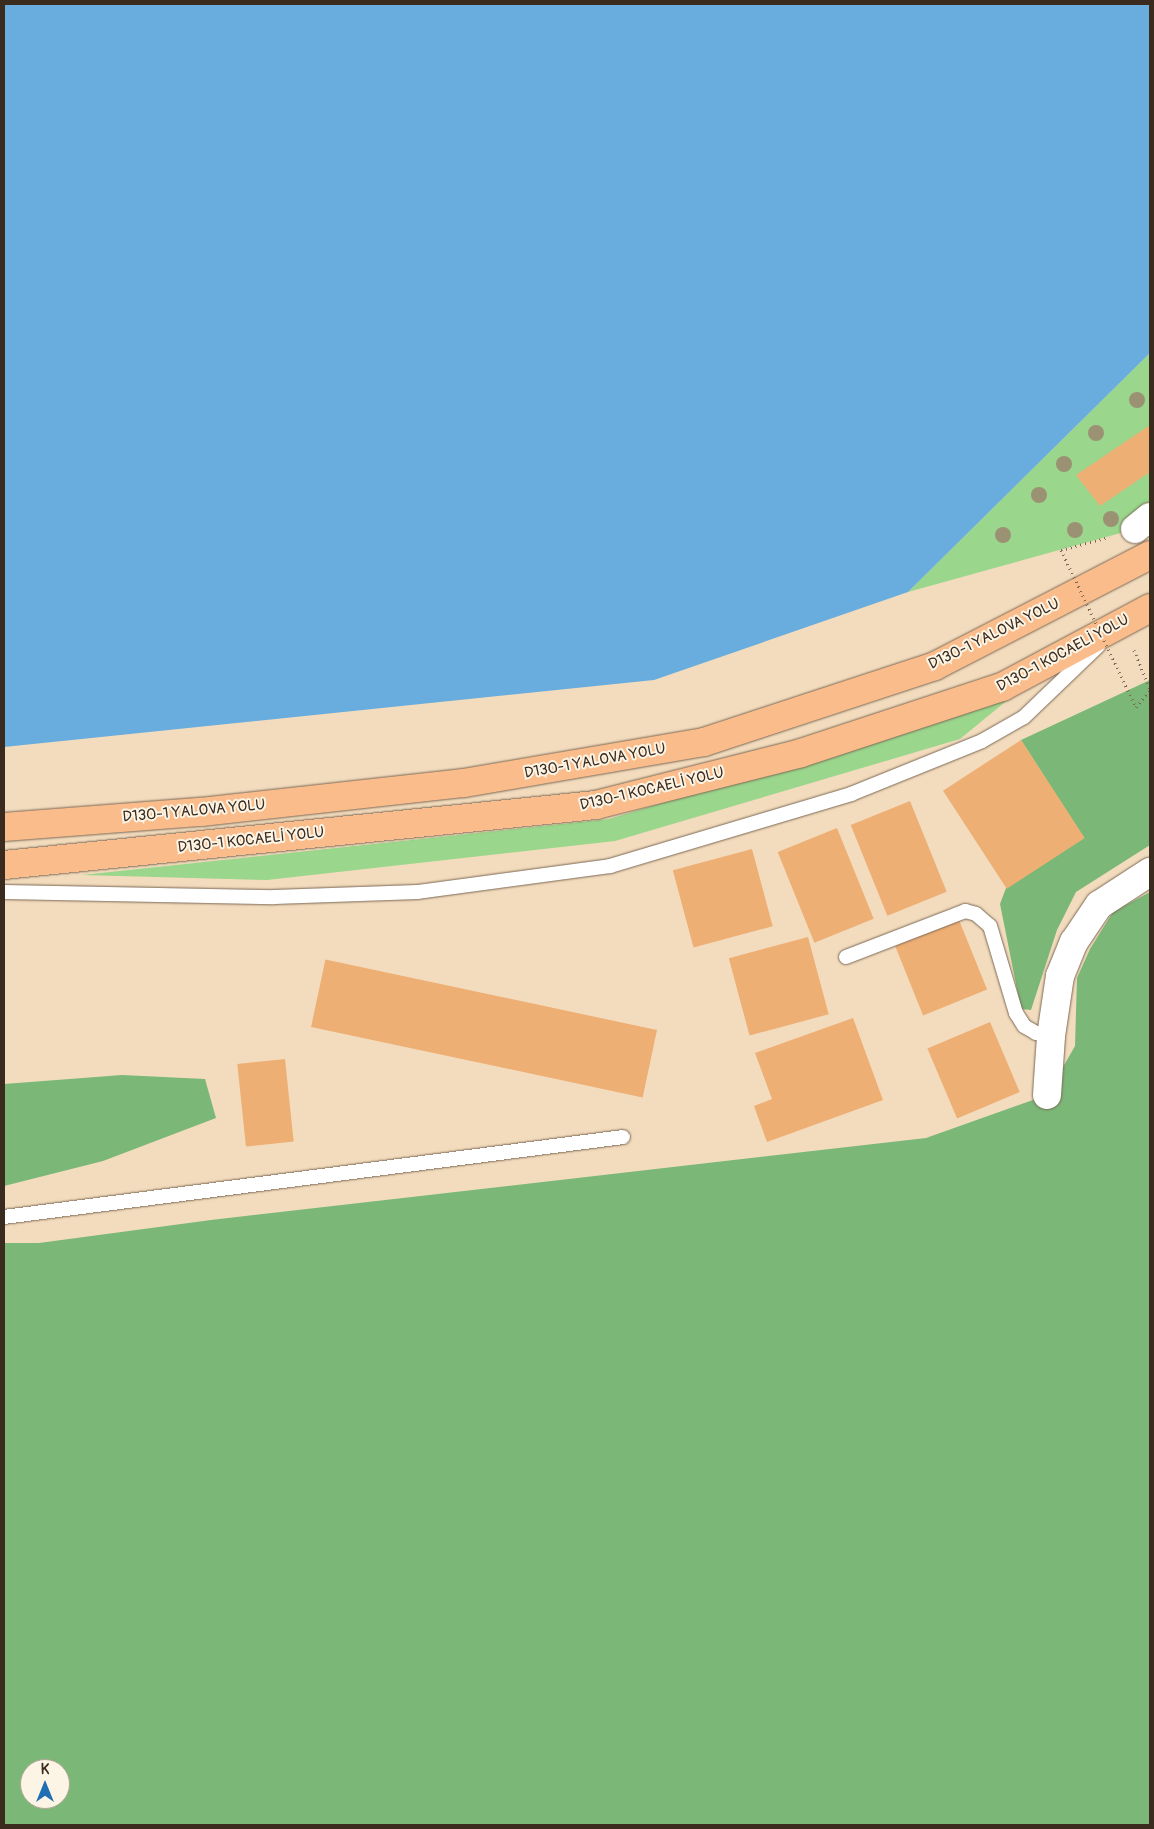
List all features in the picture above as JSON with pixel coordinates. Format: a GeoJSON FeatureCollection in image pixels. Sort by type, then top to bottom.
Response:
{"type":"FeatureCollection","features":[{"type":"Feature","properties":{"kind":"highway","name":"D130-1 YALOVA YOLU"},"geometry":{"type":"LineString","coordinates":[[4,827],[201,812],[464,783],[704,742],[935,666],[1150,555]]}},
{"type":"Feature","properties":{"kind":"highway","name":"D130-1 KOCAELİ YOLU"},"geometry":{"type":"LineString","coordinates":[[4,865],[596,805],[800,753],[1002,687],[1150,608]]}},
{"type":"Feature","properties":{"kind":"street"},"geometry":{"type":"LineString","coordinates":[[1047,1095],[1051,1036],[1060,976],[1074,942],[1098,905],[1150,872]]}},
{"type":"Feature","properties":{"kind":"lane"},"geometry":{"type":"LineString","coordinates":[[4,892],[274,897],[418,892],[610,866],[851,794],[982,741],[1024,717],[1122,622]]}},
{"type":"Feature","properties":{"kind":"lane"},"geometry":{"type":"LineString","coordinates":[[846,957],[965,911],[976,914],[990,926],[1016,1013],[1024,1026],[1036,1033],[1051,1036]]}},
{"type":"Feature","properties":{"kind":"lane"},"geometry":{"type":"LineString","coordinates":[[4,1218],[623,1137]]}},
{"type":"Feature","properties":{"kind":"path"},"geometry":{"type":"LineString","coordinates":[[1122,622],[1150,689],[1136,707],[1061,550],[1143,523]]}},
{"type":"Feature","properties":{"kind":"green space"},"geometry":{"type":"Polygon","coordinates":[[[1150,353],[1150,517],[1135,529],[908,592],[1150,353]]]}},
{"type":"Feature","properties":{"kind":"green space"},"geometry":{"type":"Polygon","coordinates":[[[1150,680],[1150,845],[1076,892],[1057,930],[1031,1010],[1021,1009],[1000,904],[1006,888],[1084,838],[1021,740],[1150,680]]]}},
{"type":"Feature","properties":{"kind":"green space"},"geometry":{"type":"Polygon","coordinates":[[[1010,698],[960,739],[615,841],[267,880],[82,875],[609,819],[1010,698]]]}},
{"type":"Feature","properties":{"kind":"green space"},"geometry":{"type":"Polygon","coordinates":[[[1150,892],[1150,1825],[4,1825],[4,1243],[39,1243],[211,1220],[926,1138],[1047,1095],[1075,1046],[1077,978],[1090,949],[1113,912],[1150,892]]]}},
{"type":"Feature","properties":{"kind":"green space"},"geometry":{"type":"Polygon","coordinates":[[[122,1075],[205,1079],[216,1118],[103,1161],[4,1186],[4,1084],[122,1075]]]}},
{"type":"Feature","properties":{"kind":"water"},"geometry":{"type":"Polygon","coordinates":[[[4,4],[1150,4],[1150,353],[908,592],[654,680],[4,747],[4,4]]]}},
{"type":"Feature","properties":{"kind":"building"},"geometry":{"type":"Polygon","coordinates":[[[1150,425],[1150,472],[1100,506],[1076,475],[1150,425]]]}},
{"type":"Feature","properties":{"kind":"building"},"geometry":{"type":"Polygon","coordinates":[[[1021,740],[1085,838],[1007,889],[943,791],[1021,740]]]}},
{"type":"Feature","properties":{"kind":"building"},"geometry":{"type":"Polygon","coordinates":[[[910,801],[947,892],[887,916],[851,825],[910,801]]]}},
{"type":"Feature","properties":{"kind":"building"},"geometry":{"type":"Polygon","coordinates":[[[837,828],[874,919],[814,943],[778,852],[837,828]]]}},
{"type":"Feature","properties":{"kind":"building"},"geometry":{"type":"Polygon","coordinates":[[[752,849],[773,926],[693,947],[673,870],[752,849]]]}},
{"type":"Feature","properties":{"kind":"building"},"geometry":{"type":"Polygon","coordinates":[[[959,920],[987,990],[923,1015],[895,946],[959,920]]]}},
{"type":"Feature","properties":{"kind":"building"},"geometry":{"type":"Polygon","coordinates":[[[808,937],[829,1014],[749,1035],[729,958],[808,937]]]}},
{"type":"Feature","properties":{"kind":"building"},"geometry":{"type":"Polygon","coordinates":[[[325,960],[657,1030],[643,1097],[311,1027],[325,960]]]}},
{"type":"Feature","properties":{"kind":"building"},"geometry":{"type":"Polygon","coordinates":[[[853,1018],[883,1100],[767,1142],[754,1106],[772,1099],[755,1053],[853,1018]]]}},
{"type":"Feature","properties":{"kind":"building"},"geometry":{"type":"Polygon","coordinates":[[[990,1022],[1020,1092],[957,1119],[927,1049],[990,1022]]]}},
{"type":"Feature","properties":{"kind":"building"},"geometry":{"type":"Polygon","coordinates":[[[285,1059],[294,1142],[246,1147],[237,1064],[285,1059]]]}}]}
